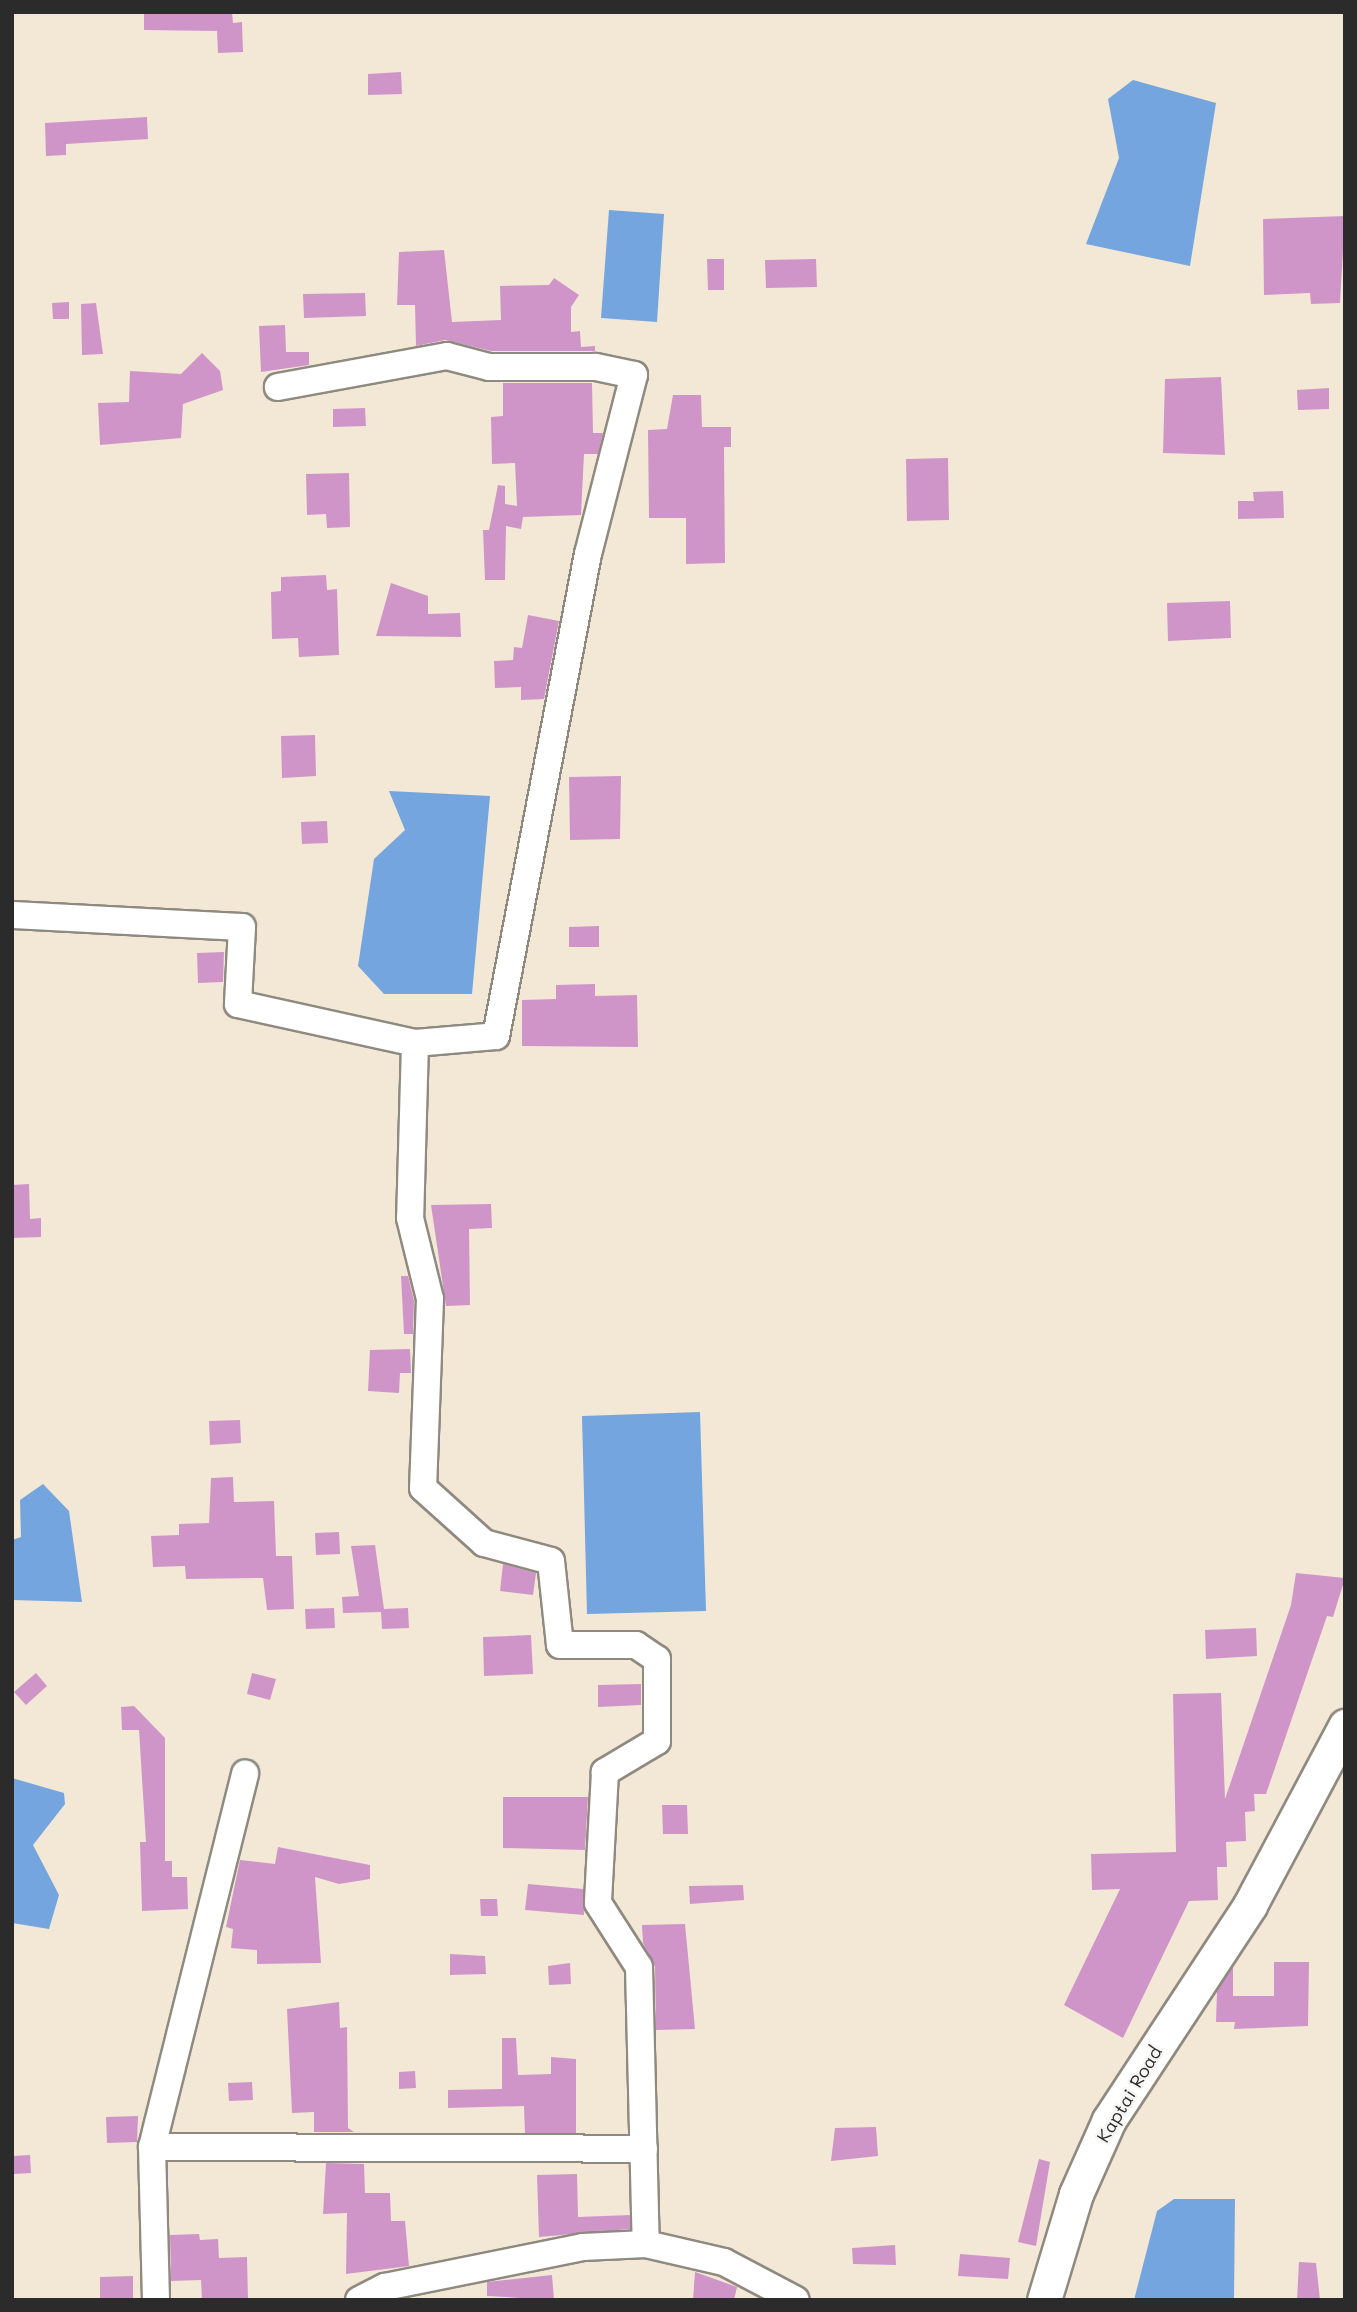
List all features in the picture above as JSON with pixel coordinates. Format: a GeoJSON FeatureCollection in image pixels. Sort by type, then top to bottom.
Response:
{"type":"FeatureCollection","features":[{"type":"Feature","properties":{"kind":"main road","name":"Kaptai Road"},"geometry":{"type":"LineString","coordinates":[[1044,2300],[1076,2194],[1109,2120],[1250,1905],[1345,1726]]}},
{"type":"Feature","properties":{"kind":"street"},"geometry":{"type":"LineString","coordinates":[[12,915],[242,927],[238,1004],[415,1043],[496,1036],[588,554],[634,375],[595,367],[489,368],[447,356],[278,387]]}},
{"type":"Feature","properties":{"kind":"street"},"geometry":{"type":"LineString","coordinates":[[415,1043],[410,1219],[430,1299],[423,1488],[484,1543],[551,1561],[560,1645],[636,1645],[657,1659],[657,1741],[605,1772],[598,1903],[639,1967],[646,2244]]}},
{"type":"Feature","properties":{"kind":"street"},"geometry":{"type":"LineString","coordinates":[[156,2300],[152,2147],[245,1773]]}},
{"type":"Feature","properties":{"kind":"street"},"geometry":{"type":"LineString","coordinates":[[152,2147],[644,2149]]}},
{"type":"Feature","properties":{"kind":"street"},"geometry":{"type":"LineString","coordinates":[[359,2300],[386,2287],[583,2247],[646,2244],[724,2262],[796,2300]]}},
{"type":"Feature","properties":{"kind":"water"},"geometry":{"type":"Polygon","coordinates":[[[1133,80],[1216,103],[1190,266],[1086,244],[1119,158],[1108,99],[1133,80]]]}},
{"type":"Feature","properties":{"kind":"water"},"geometry":{"type":"Polygon","coordinates":[[[609,210],[664,214],[657,322],[601,318],[609,210]]]}},
{"type":"Feature","properties":{"kind":"water"},"geometry":{"type":"Polygon","coordinates":[[[389,791],[490,796],[472,994],[384,994],[358,966],[374,859],[405,830],[389,791]]]}},
{"type":"Feature","properties":{"kind":"water"},"geometry":{"type":"Polygon","coordinates":[[[700,1412],[706,1611],[587,1614],[582,1416],[700,1412]]]}},
{"type":"Feature","properties":{"kind":"water"},"geometry":{"type":"Polygon","coordinates":[[[43,1484],[69,1511],[82,1602],[12,1600],[12,1540],[21,1537],[20,1500],[43,1484]]]}},
{"type":"Feature","properties":{"kind":"water"},"geometry":{"type":"Polygon","coordinates":[[[12,1778],[64,1793],[65,1804],[33,1845],[59,1895],[49,1929],[12,1923],[12,1778]]]}},
{"type":"Feature","properties":{"kind":"water"},"geometry":{"type":"Polygon","coordinates":[[[1174,2199],[1235,2199],[1234,2300],[1134,2300],[1157,2211],[1174,2199]]]}},
{"type":"Feature","properties":{"kind":"building"},"geometry":{"type":"Polygon","coordinates":[[[144,12],[232,12],[233,23],[242,22],[243,52],[218,53],[217,31],[144,30],[144,12]]]}},
{"type":"Feature","properties":{"kind":"building"},"geometry":{"type":"Polygon","coordinates":[[[401,72],[402,94],[368,95],[368,74],[401,72]]]}},
{"type":"Feature","properties":{"kind":"building"},"geometry":{"type":"Polygon","coordinates":[[[147,117],[148,139],[66,144],[66,155],[46,156],[45,123],[147,117]]]}},
{"type":"Feature","properties":{"kind":"building"},"geometry":{"type":"Polygon","coordinates":[[[1345,216],[1340,303],[1311,304],[1310,293],[1264,295],[1263,219],[1345,216]]]}},
{"type":"Feature","properties":{"kind":"building"},"geometry":{"type":"Polygon","coordinates":[[[444,250],[452,322],[501,320],[500,286],[549,285],[554,278],[579,295],[571,307],[571,332],[580,331],[581,347],[595,346],[595,351],[491,351],[445,340],[416,346],[415,305],[397,305],[399,252],[444,250]]]}},
{"type":"Feature","properties":{"kind":"building"},"geometry":{"type":"Polygon","coordinates":[[[707,259],[724,259],[724,290],[708,290],[707,259]]]}},
{"type":"Feature","properties":{"kind":"building"},"geometry":{"type":"Polygon","coordinates":[[[816,259],[817,287],[766,288],[765,260],[816,259]]]}},
{"type":"Feature","properties":{"kind":"building"},"geometry":{"type":"Polygon","coordinates":[[[365,293],[366,316],[304,318],[303,294],[365,293]]]}},
{"type":"Feature","properties":{"kind":"building"},"geometry":{"type":"Polygon","coordinates":[[[69,302],[69,319],[53,319],[52,303],[69,302]]]}},
{"type":"Feature","properties":{"kind":"building"},"geometry":{"type":"Polygon","coordinates":[[[96,303],[103,354],[82,355],[81,304],[96,303]]]}},
{"type":"Feature","properties":{"kind":"building"},"geometry":{"type":"Polygon","coordinates":[[[285,325],[286,352],[309,352],[309,365],[261,372],[259,326],[285,325]]]}},
{"type":"Feature","properties":{"kind":"building"},"geometry":{"type":"Polygon","coordinates":[[[202,353],[220,371],[223,390],[183,404],[181,438],[100,445],[98,403],[129,402],[130,371],[181,374],[202,353]]]}},
{"type":"Feature","properties":{"kind":"building"},"geometry":{"type":"Polygon","coordinates":[[[1221,377],[1225,455],[1163,453],[1165,379],[1221,377]]]}},
{"type":"Feature","properties":{"kind":"building"},"geometry":{"type":"Polygon","coordinates":[[[503,383],[592,383],[593,433],[603,433],[598,454],[584,454],[581,515],[523,517],[521,529],[506,526],[505,580],[485,580],[483,530],[489,530],[498,485],[505,486],[505,504],[517,506],[515,463],[492,464],[491,417],[503,416],[503,383]]]}},
{"type":"Feature","properties":{"kind":"building"},"geometry":{"type":"Polygon","coordinates":[[[1329,388],[1329,409],[1298,410],[1297,390],[1329,388]]]}},
{"type":"Feature","properties":{"kind":"building"},"geometry":{"type":"Polygon","coordinates":[[[673,395],[701,395],[702,427],[731,427],[731,447],[724,447],[725,563],[686,564],[686,518],[649,518],[648,430],[667,429],[673,395]]]}},
{"type":"Feature","properties":{"kind":"building"},"geometry":{"type":"Polygon","coordinates":[[[365,408],[366,426],[333,427],[333,409],[365,408]]]}},
{"type":"Feature","properties":{"kind":"building"},"geometry":{"type":"Polygon","coordinates":[[[948,458],[949,520],[907,521],[906,459],[948,458]]]}},
{"type":"Feature","properties":{"kind":"building"},"geometry":{"type":"Polygon","coordinates":[[[349,473],[350,527],[327,528],[326,514],[307,515],[306,474],[349,473]]]}},
{"type":"Feature","properties":{"kind":"building"},"geometry":{"type":"Polygon","coordinates":[[[1283,491],[1284,518],[1238,519],[1238,501],[1254,501],[1253,492],[1283,491]]]}},
{"type":"Feature","properties":{"kind":"building"},"geometry":{"type":"Polygon","coordinates":[[[326,575],[327,590],[337,589],[339,655],[299,657],[298,638],[272,639],[271,592],[281,591],[281,577],[326,575]]]}},
{"type":"Feature","properties":{"kind":"building"},"geometry":{"type":"Polygon","coordinates":[[[391,583],[428,596],[428,614],[460,613],[461,637],[376,636],[391,583]]]}},
{"type":"Feature","properties":{"kind":"building"},"geometry":{"type":"Polygon","coordinates":[[[1230,601],[1231,638],[1168,641],[1167,603],[1230,601]]]}},
{"type":"Feature","properties":{"kind":"building"},"geometry":{"type":"Polygon","coordinates":[[[528,615],[559,621],[544,699],[521,700],[521,687],[495,688],[494,661],[513,660],[514,647],[522,648],[528,615]]]}},
{"type":"Feature","properties":{"kind":"building"},"geometry":{"type":"Polygon","coordinates":[[[315,735],[316,776],[282,778],[281,736],[315,735]]]}},
{"type":"Feature","properties":{"kind":"building"},"geometry":{"type":"Polygon","coordinates":[[[621,776],[620,839],[570,840],[569,777],[621,776]]]}},
{"type":"Feature","properties":{"kind":"building"},"geometry":{"type":"Polygon","coordinates":[[[327,821],[328,843],[302,844],[301,822],[327,821]]]}},
{"type":"Feature","properties":{"kind":"building"},"geometry":{"type":"Polygon","coordinates":[[[599,926],[599,947],[569,947],[569,927],[599,926]]]}},
{"type":"Feature","properties":{"kind":"building"},"geometry":{"type":"Polygon","coordinates":[[[224,952],[223,982],[198,983],[197,953],[224,952]]]}},
{"type":"Feature","properties":{"kind":"building"},"geometry":{"type":"Polygon","coordinates":[[[595,984],[595,996],[637,995],[638,1047],[522,1046],[522,1000],[556,999],[556,985],[595,984]]]}},
{"type":"Feature","properties":{"kind":"building"},"geometry":{"type":"Polygon","coordinates":[[[29,1184],[30,1219],[41,1218],[41,1237],[12,1238],[12,1185],[29,1184]]]}},
{"type":"Feature","properties":{"kind":"building"},"geometry":{"type":"Polygon","coordinates":[[[491,1204],[492,1228],[469,1229],[470,1305],[446,1306],[431,1205],[491,1204]]]}},
{"type":"Feature","properties":{"kind":"building"},"geometry":{"type":"Polygon","coordinates":[[[401,1276],[408,1276],[414,1301],[413,1334],[404,1334],[401,1276]]]}},
{"type":"Feature","properties":{"kind":"building"},"geometry":{"type":"Polygon","coordinates":[[[410,1349],[411,1373],[400,1373],[399,1393],[368,1391],[370,1350],[410,1349]]]}},
{"type":"Feature","properties":{"kind":"building"},"geometry":{"type":"Polygon","coordinates":[[[240,1420],[241,1443],[210,1445],[209,1421],[240,1420]]]}},
{"type":"Feature","properties":{"kind":"building"},"geometry":{"type":"Polygon","coordinates":[[[233,1477],[234,1502],[274,1501],[276,1556],[292,1556],[294,1609],[267,1610],[263,1578],[186,1579],[185,1566],[153,1567],[151,1536],[179,1535],[179,1524],[209,1523],[211,1478],[233,1477]]]}},
{"type":"Feature","properties":{"kind":"building"},"geometry":{"type":"Polygon","coordinates":[[[339,1532],[340,1554],[316,1555],[315,1533],[339,1532]]]}},
{"type":"Feature","properties":{"kind":"building"},"geometry":{"type":"Polygon","coordinates":[[[375,1545],[384,1609],[408,1608],[409,1628],[382,1629],[381,1612],[343,1613],[342,1597],[359,1596],[351,1546],[375,1545]]]}},
{"type":"Feature","properties":{"kind":"building"},"geometry":{"type":"Polygon","coordinates":[[[503,1564],[536,1573],[533,1595],[500,1591],[503,1564]]]}},
{"type":"Feature","properties":{"kind":"building"},"geometry":{"type":"Polygon","coordinates":[[[1296,1573],[1345,1578],[1333,1617],[1327,1616],[1266,1794],[1254,1794],[1255,1811],[1245,1812],[1246,1841],[1226,1842],[1227,1867],[1217,1867],[1218,1900],[1189,1901],[1123,2038],[1064,2005],[1120,1889],[1092,1890],[1091,1854],[1176,1852],[1173,1694],[1221,1693],[1225,1799],[1291,1605],[1296,1573]]]}},
{"type":"Feature","properties":{"kind":"building"},"geometry":{"type":"Polygon","coordinates":[[[334,1608],[335,1628],[306,1629],[305,1609],[334,1608]]]}},
{"type":"Feature","properties":{"kind":"building"},"geometry":{"type":"Polygon","coordinates":[[[1256,1628],[1257,1656],[1206,1659],[1205,1630],[1256,1628]]]}},
{"type":"Feature","properties":{"kind":"building"},"geometry":{"type":"Polygon","coordinates":[[[531,1635],[533,1674],[484,1676],[483,1637],[531,1635]]]}},
{"type":"Feature","properties":{"kind":"building"},"geometry":{"type":"Polygon","coordinates":[[[36,1673],[47,1686],[26,1705],[14,1692],[36,1673]]]}},
{"type":"Feature","properties":{"kind":"building"},"geometry":{"type":"Polygon","coordinates":[[[252,1673],[276,1679],[270,1700],[247,1694],[252,1673]]]}},
{"type":"Feature","properties":{"kind":"building"},"geometry":{"type":"Polygon","coordinates":[[[641,1684],[641,1705],[598,1707],[598,1685],[641,1684]]]}},
{"type":"Feature","properties":{"kind":"building"},"geometry":{"type":"Polygon","coordinates":[[[134,1706],[165,1738],[165,1861],[172,1861],[172,1877],[187,1877],[188,1909],[142,1911],[140,1842],[146,1842],[139,1730],[122,1730],[121,1707],[134,1706]]]}},
{"type":"Feature","properties":{"kind":"building"},"geometry":{"type":"Polygon","coordinates":[[[503,1797],[588,1797],[585,1850],[503,1848],[503,1797]]]}},
{"type":"Feature","properties":{"kind":"building"},"geometry":{"type":"Polygon","coordinates":[[[662,1805],[687,1805],[688,1834],[663,1834],[662,1805]]]}},
{"type":"Feature","properties":{"kind":"building"},"geometry":{"type":"Polygon","coordinates":[[[278,1847],[370,1865],[370,1879],[339,1884],[315,1877],[321,1963],[257,1964],[257,1950],[231,1948],[233,1929],[226,1927],[240,1860],[275,1864],[278,1847]]]}},
{"type":"Feature","properties":{"kind":"building"},"geometry":{"type":"Polygon","coordinates":[[[528,1884],[583,1889],[584,1915],[525,1910],[528,1884]]]}},
{"type":"Feature","properties":{"kind":"building"},"geometry":{"type":"Polygon","coordinates":[[[743,1885],[744,1900],[690,1904],[689,1886],[743,1885]]]}},
{"type":"Feature","properties":{"kind":"building"},"geometry":{"type":"Polygon","coordinates":[[[480,1899],[497,1899],[498,1916],[481,1916],[480,1899]]]}},
{"type":"Feature","properties":{"kind":"building"},"geometry":{"type":"Polygon","coordinates":[[[685,1924],[695,2029],[656,2030],[655,1967],[643,1943],[642,1925],[685,1924]]]}},
{"type":"Feature","properties":{"kind":"building"},"geometry":{"type":"Polygon","coordinates":[[[450,1954],[485,1956],[486,1974],[450,1975],[450,1954]]]}},
{"type":"Feature","properties":{"kind":"building"},"geometry":{"type":"Polygon","coordinates":[[[1274,1962],[1309,1962],[1308,2026],[1234,2029],[1235,2022],[1216,2022],[1217,1991],[1233,1966],[1233,1996],[1274,1996],[1274,1962]]]}},
{"type":"Feature","properties":{"kind":"building"},"geometry":{"type":"Polygon","coordinates":[[[570,1963],[571,1984],[549,1985],[548,1966],[570,1963]]]}},
{"type":"Feature","properties":{"kind":"building"},"geometry":{"type":"Polygon","coordinates":[[[339,2002],[340,2028],[347,2027],[348,2128],[354,2132],[314,2132],[314,2112],[292,2113],[287,2009],[339,2002]]]}},
{"type":"Feature","properties":{"kind":"building"},"geometry":{"type":"Polygon","coordinates":[[[502,2038],[516,2038],[518,2075],[551,2074],[551,2057],[576,2059],[576,2133],[525,2133],[524,2106],[448,2108],[448,2090],[502,2089],[502,2038]]]}},
{"type":"Feature","properties":{"kind":"building"},"geometry":{"type":"Polygon","coordinates":[[[415,2071],[416,2088],[399,2089],[399,2072],[415,2071]]]}},
{"type":"Feature","properties":{"kind":"building"},"geometry":{"type":"Polygon","coordinates":[[[252,2082],[253,2100],[229,2101],[228,2083],[252,2082]]]}},
{"type":"Feature","properties":{"kind":"building"},"geometry":{"type":"Polygon","coordinates":[[[138,2116],[137,2142],[107,2143],[106,2117],[138,2116]]]}},
{"type":"Feature","properties":{"kind":"building"},"geometry":{"type":"Polygon","coordinates":[[[876,2127],[878,2156],[831,2161],[835,2128],[876,2127]]]}},
{"type":"Feature","properties":{"kind":"building"},"geometry":{"type":"Polygon","coordinates":[[[30,2155],[31,2173],[14,2174],[13,2156],[30,2155]]]}},
{"type":"Feature","properties":{"kind":"building"},"geometry":{"type":"Polygon","coordinates":[[[1039,2159],[1050,2162],[1036,2246],[1018,2242],[1039,2159]]]}},
{"type":"Feature","properties":{"kind":"building"},"geometry":{"type":"Polygon","coordinates":[[[326,2163],[364,2164],[365,2193],[390,2193],[391,2221],[405,2221],[409,2266],[346,2274],[347,2213],[323,2214],[326,2163]]]}},
{"type":"Feature","properties":{"kind":"building"},"geometry":{"type":"Polygon","coordinates":[[[577,2174],[578,2217],[630,2215],[630,2229],[539,2237],[537,2175],[577,2174]]]}},
{"type":"Feature","properties":{"kind":"building"},"geometry":{"type":"Polygon","coordinates":[[[199,2234],[200,2240],[218,2239],[219,2258],[247,2257],[248,2300],[202,2300],[201,2280],[171,2281],[170,2235],[199,2234]]]}},
{"type":"Feature","properties":{"kind":"building"},"geometry":{"type":"Polygon","coordinates":[[[895,2245],[896,2265],[853,2264],[852,2248],[895,2245]]]}},
{"type":"Feature","properties":{"kind":"building"},"geometry":{"type":"Polygon","coordinates":[[[960,2254],[1010,2258],[1008,2279],[958,2276],[960,2254]]]}},
{"type":"Feature","properties":{"kind":"building"},"geometry":{"type":"Polygon","coordinates":[[[1299,2262],[1316,2263],[1320,2300],[1297,2300],[1299,2262]]]}},
{"type":"Feature","properties":{"kind":"building"},"geometry":{"type":"Polygon","coordinates":[[[695,2272],[737,2287],[734,2300],[693,2300],[695,2272]]]}},
{"type":"Feature","properties":{"kind":"building"},"geometry":{"type":"Polygon","coordinates":[[[552,2275],[554,2300],[487,2296],[487,2282],[552,2275]]]}},
{"type":"Feature","properties":{"kind":"building"},"geometry":{"type":"Polygon","coordinates":[[[133,2276],[133,2300],[100,2300],[100,2277],[133,2276]]]}}]}
